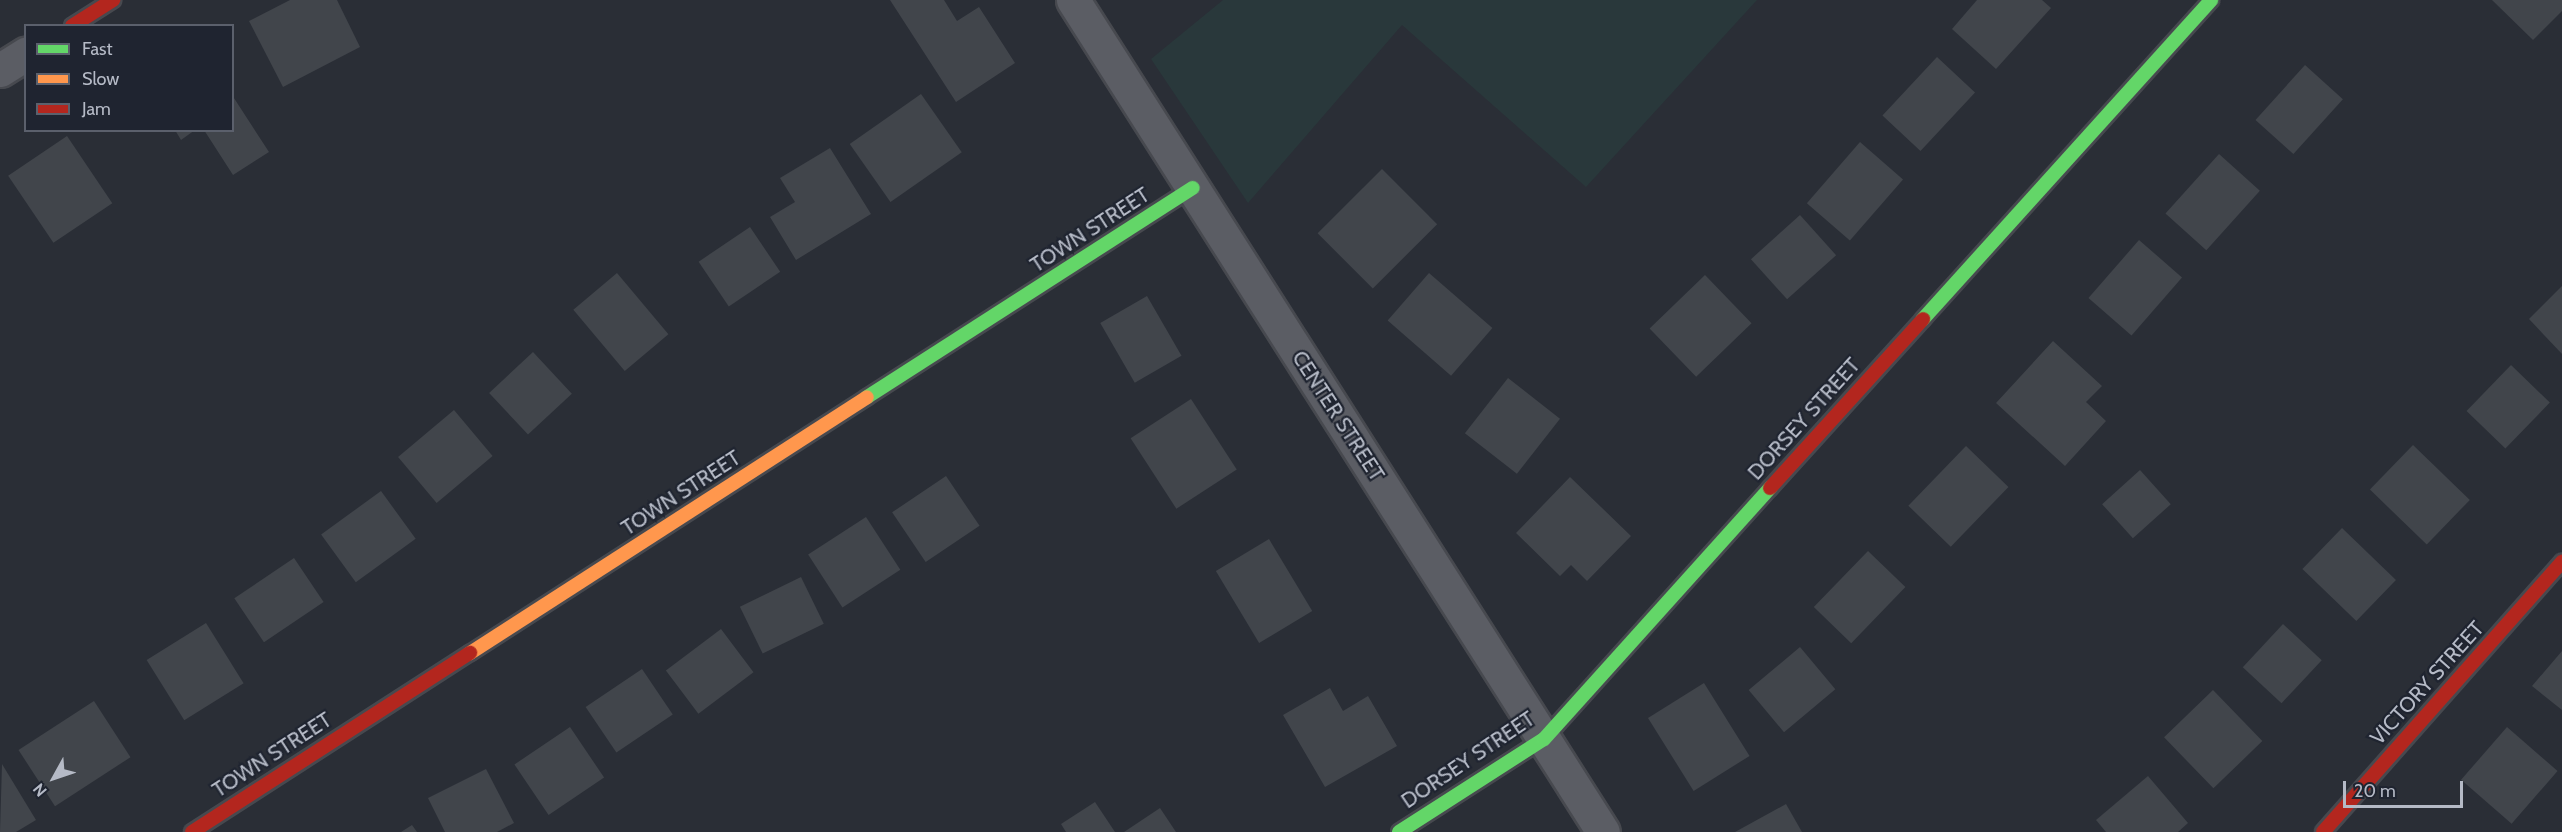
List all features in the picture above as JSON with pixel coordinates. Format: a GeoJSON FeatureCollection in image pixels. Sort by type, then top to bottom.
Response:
{"type":"FeatureCollection","features":[{"type":"Feature","properties":{"kind":"street"},"geometry":{"type":"LineString","coordinates":[[75,24],[113,0]]}},
{"type":"Feature","properties":{"kind":"street","name":"CENTER STREET"},"geometry":{"type":"LineString","coordinates":[[1072,0],[1603,832]]}},
{"type":"Feature","properties":{"kind":"street","name":"DORSEY STREET"},"geometry":{"type":"LineString","coordinates":[[1399,832],[1544,739],[2211,0]]}},
{"type":"Feature","properties":{"kind":"street"},"geometry":{"type":"LineString","coordinates":[[0,70],[24,55]]}},
{"type":"Feature","properties":{"kind":"street","name":"TOWN STREET"},"geometry":{"type":"LineString","coordinates":[[192,832],[1193,188]]}},
{"type":"Feature","properties":{"kind":"street","name":"VICTORY STREET"},"geometry":{"type":"LineString","coordinates":[[2323,832],[2562,562]]}},
{"type":"Feature","properties":{"kind":"shaded area"},"geometry":{"type":"Polygon","coordinates":[[[1223,0],[1757,0],[1586,187],[1402,25],[1248,203],[1151,59],[1223,0]]]}},
{"type":"Feature","properties":{"kind":"building"},"geometry":{"type":"Polygon","coordinates":[[[290,0],[337,0],[360,47],[283,87],[249,21],[290,0]]]}},
{"type":"Feature","properties":{"kind":"building"},"geometry":{"type":"Polygon","coordinates":[[[890,0],[944,0],[957,21],[979,7],[1015,63],[956,102],[890,0]]]}},
{"type":"Feature","properties":{"kind":"building"},"geometry":{"type":"Polygon","coordinates":[[[1977,0],[2042,0],[2051,8],[1996,69],[1952,29],[1977,0]]]}},
{"type":"Feature","properties":{"kind":"building"},"geometry":{"type":"Polygon","coordinates":[[[2492,0],[2562,0],[2562,11],[2533,40],[2492,0]]]}},
{"type":"Feature","properties":{"kind":"building"},"geometry":{"type":"Polygon","coordinates":[[[1937,57],[1975,92],[1920,151],[1882,116],[1937,57]]]}},
{"type":"Feature","properties":{"kind":"building"},"geometry":{"type":"Polygon","coordinates":[[[2305,65],[2343,99],[2293,154],[2255,120],[2305,65]]]}},
{"type":"Feature","properties":{"kind":"building"},"geometry":{"type":"Polygon","coordinates":[[[921,94],[962,152],[890,202],[850,144],[921,94]]]}},
{"type":"Feature","properties":{"kind":"building"},"geometry":{"type":"Polygon","coordinates":[[[234,98],[269,152],[233,175],[205,132],[234,132],[234,98]]]}},
{"type":"Feature","properties":{"kind":"building"},"geometry":{"type":"Polygon","coordinates":[[[176,132],[192,132],[181,140],[176,132]]]}},
{"type":"Feature","properties":{"kind":"building"},"geometry":{"type":"Polygon","coordinates":[[[67,136],[112,203],[53,243],[8,176],[67,136]]]}},
{"type":"Feature","properties":{"kind":"building"},"geometry":{"type":"Polygon","coordinates":[[[1860,142],[1903,179],[1850,241],[1807,203],[1860,142]]]}},
{"type":"Feature","properties":{"kind":"building"},"geometry":{"type":"Polygon","coordinates":[[[830,148],[871,214],[796,260],[770,217],[795,202],[780,178],[830,148]]]}},
{"type":"Feature","properties":{"kind":"building"},"geometry":{"type":"Polygon","coordinates":[[[2219,154],[2260,191],[2206,250],[2165,213],[2219,154]]]}},
{"type":"Feature","properties":{"kind":"building"},"geometry":{"type":"Polygon","coordinates":[[[1382,169],[1437,224],[1373,289],[1318,233],[1382,169]]]}},
{"type":"Feature","properties":{"kind":"building"},"geometry":{"type":"Polygon","coordinates":[[[1800,215],[1836,255],[1787,299],[1751,259],[1800,215]]]}},
{"type":"Feature","properties":{"kind":"building"},"geometry":{"type":"Polygon","coordinates":[[[750,227],[780,272],[729,306],[699,262],[750,227]]]}},
{"type":"Feature","properties":{"kind":"building"},"geometry":{"type":"Polygon","coordinates":[[[2139,240],[2182,277],[2132,336],[2088,298],[2139,240]]]}},
{"type":"Feature","properties":{"kind":"building"},"geometry":{"type":"Polygon","coordinates":[[[617,273],[668,334],[625,371],[573,310],[617,273]]]}},
{"type":"Feature","properties":{"kind":"building"},"geometry":{"type":"Polygon","coordinates":[[[1429,273],[1492,328],[1451,376],[1388,321],[1429,273]]]}},
{"type":"Feature","properties":{"kind":"building"},"geometry":{"type":"Polygon","coordinates":[[[1705,275],[1752,323],[1696,377],[1650,328],[1705,275]]]}},
{"type":"Feature","properties":{"kind":"building"},"geometry":{"type":"Polygon","coordinates":[[[2562,286],[2562,354],[2529,319],[2562,286]]]}},
{"type":"Feature","properties":{"kind":"building"},"geometry":{"type":"Polygon","coordinates":[[[1147,296],[1182,356],[1135,383],[1100,323],[1147,296]]]}},
{"type":"Feature","properties":{"kind":"building"},"geometry":{"type":"Polygon","coordinates":[[[2053,341],[2102,386],[2086,402],[2106,421],[2065,466],[1996,403],[2053,341]]]}},
{"type":"Feature","properties":{"kind":"building"},"geometry":{"type":"Polygon","coordinates":[[[533,352],[572,394],[528,435],[489,393],[533,352]]]}},
{"type":"Feature","properties":{"kind":"building"},"geometry":{"type":"Polygon","coordinates":[[[2511,365],[2550,403],[2505,449],[2467,411],[2511,365]]]}},
{"type":"Feature","properties":{"kind":"building"},"geometry":{"type":"Polygon","coordinates":[[[1508,378],[1560,419],[1517,474],[1465,433],[1508,378]]]}},
{"type":"Feature","properties":{"kind":"building"},"geometry":{"type":"Polygon","coordinates":[[[1191,399],[1237,469],[1176,509],[1131,438],[1191,399]]]}},
{"type":"Feature","properties":{"kind":"building"},"geometry":{"type":"Polygon","coordinates":[[[454,410],[493,456],[437,503],[398,457],[454,410]]]}},
{"type":"Feature","properties":{"kind":"building"},"geometry":{"type":"Polygon","coordinates":[[[2413,445],[2470,500],[2427,544],[2370,490],[2413,445]]]}},
{"type":"Feature","properties":{"kind":"building"},"geometry":{"type":"Polygon","coordinates":[[[1966,446],[2008,487],[1951,547],[1908,506],[1966,446]]]}},
{"type":"Feature","properties":{"kind":"building"},"geometry":{"type":"Polygon","coordinates":[[[2140,470],[2171,504],[2133,538],[2102,504],[2140,470]]]}},
{"type":"Feature","properties":{"kind":"building"},"geometry":{"type":"Polygon","coordinates":[[[946,476],[980,526],[926,562],[892,512],[946,476]]]}},
{"type":"Feature","properties":{"kind":"building"},"geometry":{"type":"Polygon","coordinates":[[[1570,477],[1631,536],[1587,581],[1571,565],[1560,576],[1516,533],[1570,477]]]}},
{"type":"Feature","properties":{"kind":"building"},"geometry":{"type":"Polygon","coordinates":[[[381,491],[416,539],[356,582],[321,534],[381,491]]]}},
{"type":"Feature","properties":{"kind":"building"},"geometry":{"type":"Polygon","coordinates":[[[866,517],[900,570],[842,607],[808,555],[866,517]]]}},
{"type":"Feature","properties":{"kind":"building"},"geometry":{"type":"Polygon","coordinates":[[[2342,528],[2396,580],[2356,621],[2302,569],[2342,528]]]}},
{"type":"Feature","properties":{"kind":"building"},"geometry":{"type":"Polygon","coordinates":[[[1269,539],[1312,611],[1259,643],[1216,571],[1269,539]]]}},
{"type":"Feature","properties":{"kind":"building"},"geometry":{"type":"Polygon","coordinates":[[[1868,551],[1905,587],[1851,643],[1814,607],[1868,551]]]}},
{"type":"Feature","properties":{"kind":"building"},"geometry":{"type":"Polygon","coordinates":[[[294,558],[324,602],[264,642],[234,598],[294,558]]]}},
{"type":"Feature","properties":{"kind":"building"},"geometry":{"type":"Polygon","coordinates":[[[801,577],[824,624],[763,654],[740,607],[801,577]]]}},
{"type":"Feature","properties":{"kind":"building"},"geometry":{"type":"Polygon","coordinates":[[[206,623],[244,683],[184,720],[147,660],[206,623]]]}},
{"type":"Feature","properties":{"kind":"building"},"geometry":{"type":"Polygon","coordinates":[[[2283,624],[2322,660],[2282,703],[2243,667],[2283,624]]]}},
{"type":"Feature","properties":{"kind":"building"},"geometry":{"type":"Polygon","coordinates":[[[721,629],[753,672],[698,714],[666,671],[721,629]]]}},
{"type":"Feature","properties":{"kind":"building"},"geometry":{"type":"Polygon","coordinates":[[[1800,647],[1835,689],[1784,732],[1749,690],[1800,647]]]}},
{"type":"Feature","properties":{"kind":"building"},"geometry":{"type":"Polygon","coordinates":[[[2562,651],[2562,710],[2532,686],[2562,651]]]}},
{"type":"Feature","properties":{"kind":"building"},"geometry":{"type":"Polygon","coordinates":[[[642,669],[673,715],[616,753],[586,707],[642,669]]]}},
{"type":"Feature","properties":{"kind":"building"},"geometry":{"type":"Polygon","coordinates":[[[1704,683],[1750,756],[1694,791],[1648,718],[1704,683]]]}},
{"type":"Feature","properties":{"kind":"building"},"geometry":{"type":"Polygon","coordinates":[[[1330,688],[1343,711],[1368,696],[1397,746],[1325,787],[1283,715],[1330,688]]]}},
{"type":"Feature","properties":{"kind":"building"},"geometry":{"type":"Polygon","coordinates":[[[2213,690],[2262,741],[2213,788],[2164,737],[2213,690]]]}},
{"type":"Feature","properties":{"kind":"building"},"geometry":{"type":"Polygon","coordinates":[[[94,701],[130,757],[55,806],[19,750],[94,701]]]}},
{"type":"Feature","properties":{"kind":"building"},"geometry":{"type":"Polygon","coordinates":[[[570,727],[604,778],[549,815],[514,764],[570,727]]]}},
{"type":"Feature","properties":{"kind":"building"},"geometry":{"type":"Polygon","coordinates":[[[2507,727],[2558,771],[2512,824],[2461,780],[2507,727]]]}},
{"type":"Feature","properties":{"kind":"building"},"geometry":{"type":"Polygon","coordinates":[[[2,764],[36,820],[16,832],[0,832],[2,764]]]}},
{"type":"Feature","properties":{"kind":"building"},"geometry":{"type":"Polygon","coordinates":[[[486,769],[514,823],[497,832],[445,832],[428,798],[486,769]]]}},
{"type":"Feature","properties":{"kind":"building"},"geometry":{"type":"Polygon","coordinates":[[[2148,776],[2188,823],[2178,832],[2106,832],[2096,820],[2148,776]]]}},
{"type":"Feature","properties":{"kind":"building"},"geometry":{"type":"Polygon","coordinates":[[[1095,802],[1115,832],[1066,832],[1061,824],[1095,802]]]}},
{"type":"Feature","properties":{"kind":"building"},"geometry":{"type":"Polygon","coordinates":[[[1786,804],[1802,832],[1735,832],[1786,804]]]}},
{"type":"Feature","properties":{"kind":"building"},"geometry":{"type":"Polygon","coordinates":[[[1160,808],[1176,832],[1124,832],[1160,808]]]}},
{"type":"Feature","properties":{"kind":"building"},"geometry":{"type":"Polygon","coordinates":[[[412,825],[417,832],[401,832],[412,825]]]}},
{"type":"Feature","properties":{"kind":"traffic: fast"},"geometry":{"type":"LineString","coordinates":[[1923,319],[2211,0]]}},
{"type":"Feature","properties":{"kind":"traffic: fast"},"geometry":{"type":"LineString","coordinates":[[867,397],[1193,188]]}},
{"type":"Feature","properties":{"kind":"traffic: fast"},"geometry":{"type":"LineString","coordinates":[[1399,832],[1544,739],[1770,488]]}},
{"type":"Feature","properties":{"kind":"traffic: slow"},"geometry":{"type":"LineString","coordinates":[[470,653],[867,397]]}},
{"type":"Feature","properties":{"kind":"traffic: jam"},"geometry":{"type":"LineString","coordinates":[[75,24],[113,0]]}},
{"type":"Feature","properties":{"kind":"traffic: jam"},"geometry":{"type":"LineString","coordinates":[[1770,488],[1923,319]]}},
{"type":"Feature","properties":{"kind":"traffic: jam"},"geometry":{"type":"LineString","coordinates":[[2323,832],[2562,562]]}},
{"type":"Feature","properties":{"kind":"traffic: jam"},"geometry":{"type":"LineString","coordinates":[[192,832],[470,653]]}}]}
